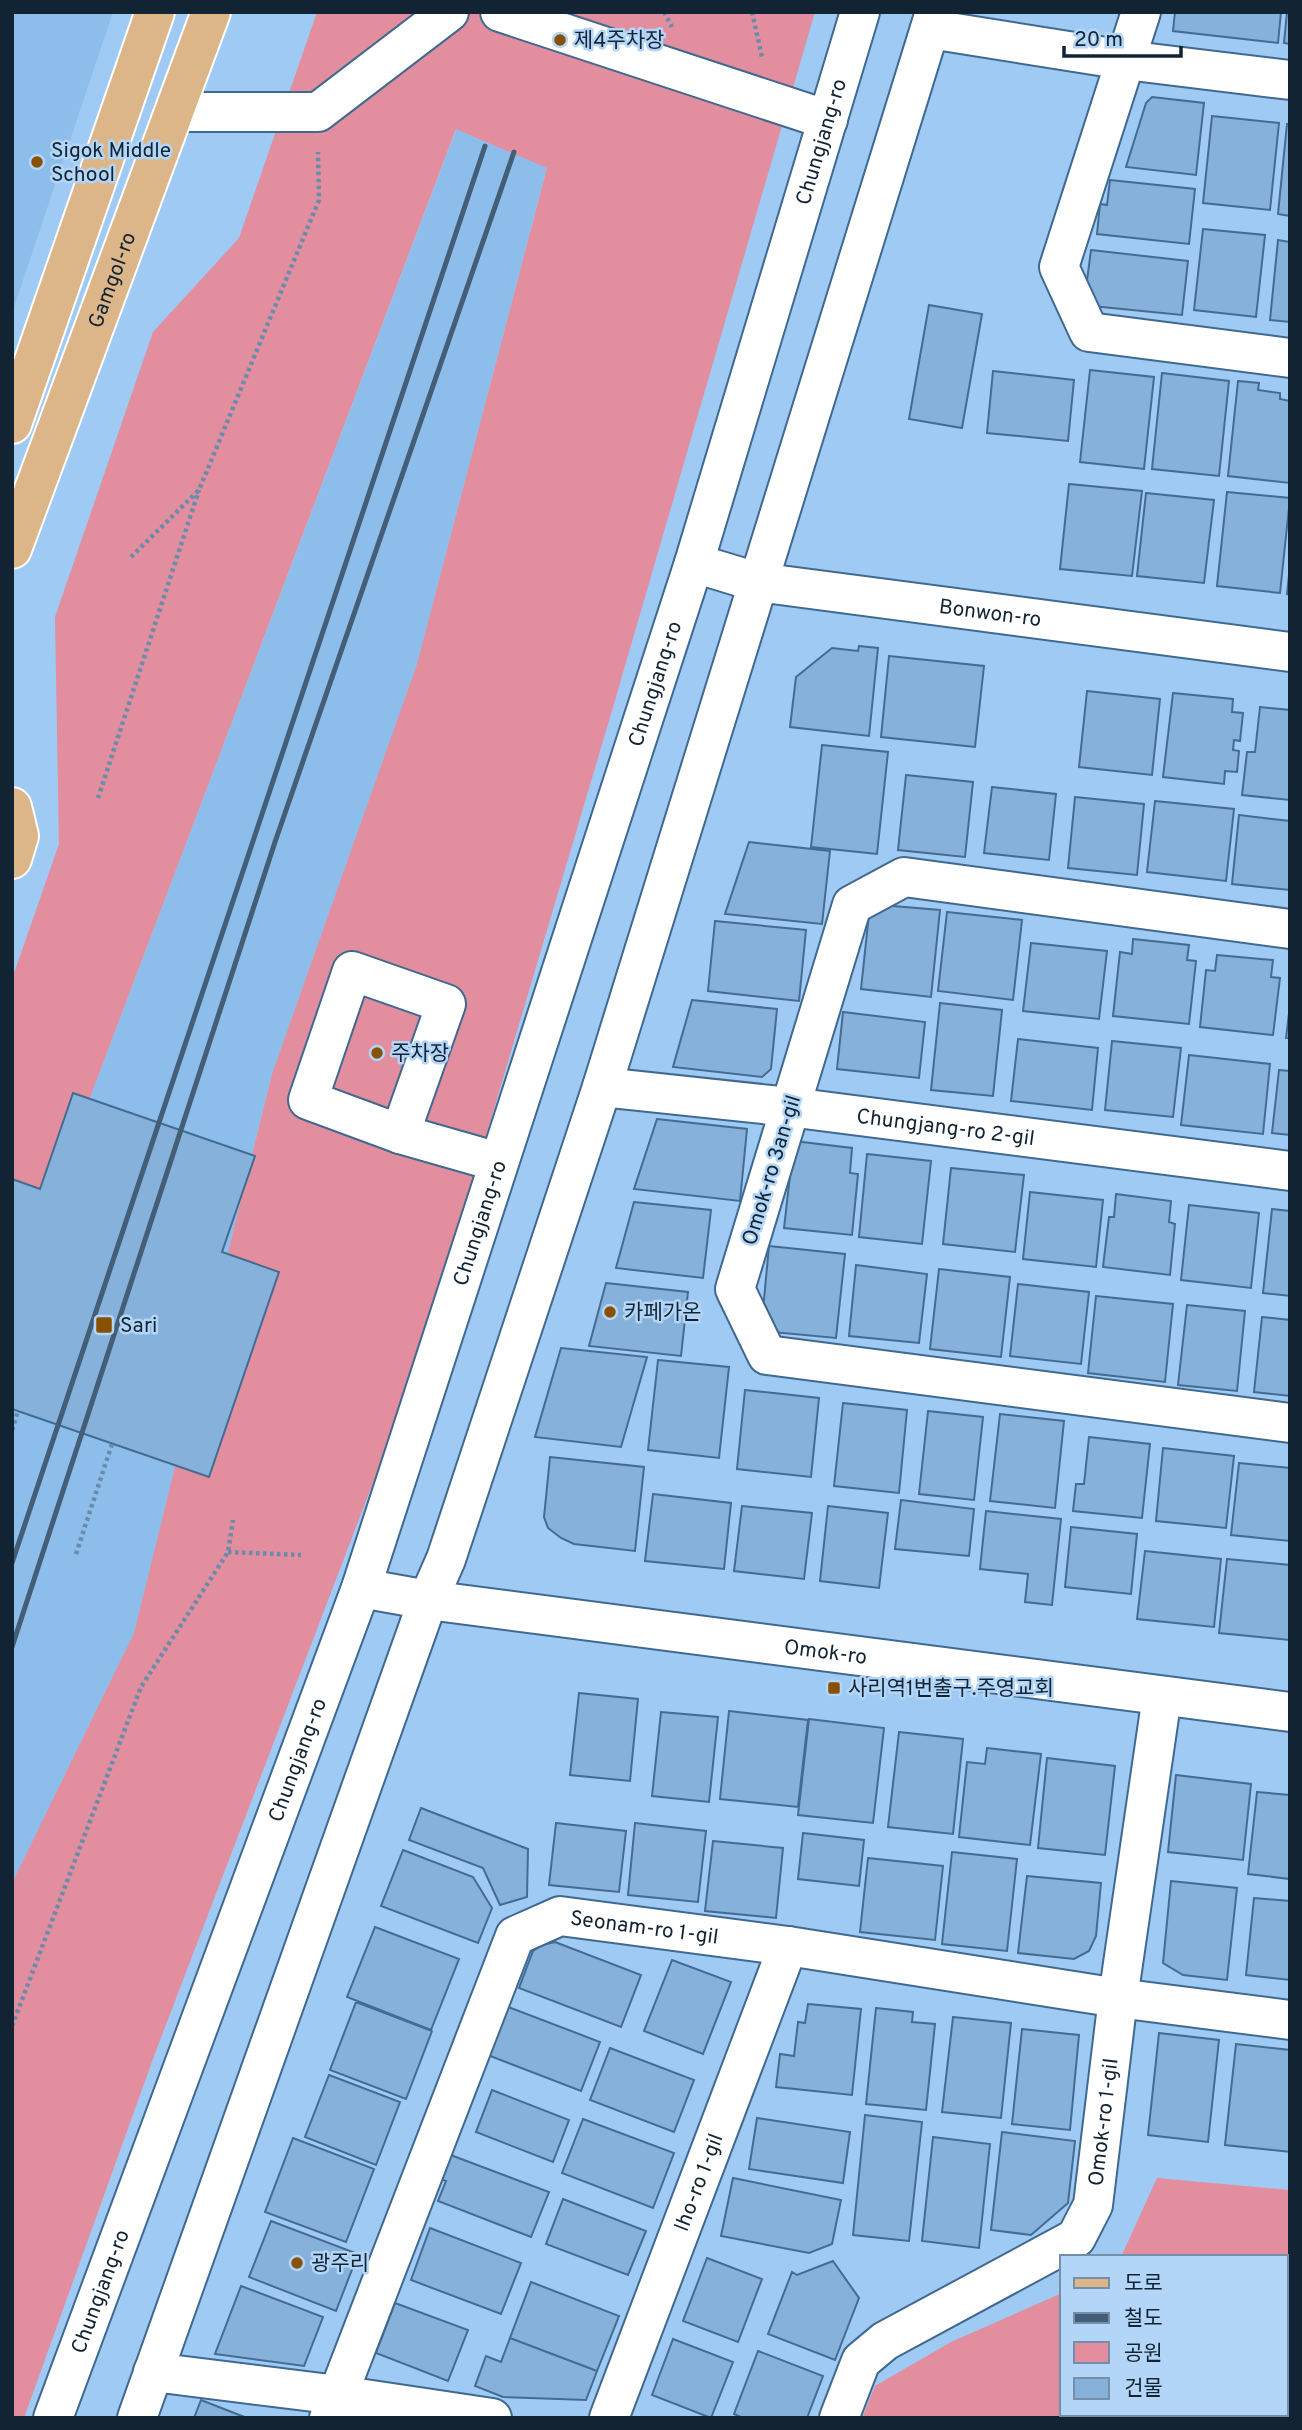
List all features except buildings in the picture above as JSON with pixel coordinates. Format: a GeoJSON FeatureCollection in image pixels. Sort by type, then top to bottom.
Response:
{"type":"FeatureCollection","features":[{"type":"Feature","properties":{"kind":"main road"},"geometry":{"type":"LineString","coordinates":[[12,424],[155,12]]}},
{"type":"Feature","properties":{"kind":"main road","name":"Gamgol-ro"},"geometry":{"type":"LineString","coordinates":[[12,549],[211,12]]}},
{"type":"Feature","properties":{"kind":"main road"},"geometry":{"type":"LineString","coordinates":[[12,807],[19,836],[12,859]]}},
{"type":"Feature","properties":{"kind":"street"},"geometry":{"type":"LineString","coordinates":[[174,112],[318,112],[449,12]]}},
{"type":"Feature","properties":{"kind":"street"},"geometry":{"type":"LineString","coordinates":[[500,12],[560,22],[828,120]]}},
{"type":"Feature","properties":{"kind":"street","name":"Chungjang-ro"},"geometry":{"type":"LineString","coordinates":[[53,2418],[361,1588],[694,563],[860,12]]}},
{"type":"Feature","properties":{"kind":"street"},"geometry":{"type":"LineString","coordinates":[[1141,12],[1059,268],[1088,332],[1290,358]]}},
{"type":"Feature","properties":{"kind":"street"},"geometry":{"type":"LineString","coordinates":[[137,2418],[428,1600],[446,1559],[602,1087],[933,21],[1125,61],[1290,80]]}},
{"type":"Feature","properties":{"kind":"street","name":"Bonwon-ro"},"geometry":{"type":"LineString","coordinates":[[694,563],[757,582],[1290,652]]}},
{"type":"Feature","properties":{"kind":"street","name":"Omok-ro 3an-gil"},"geometry":{"type":"LineString","coordinates":[[1290,929],[904,877],[852,905],[735,1289],[767,1354],[1290,1423]]}},
{"type":"Feature","properties":{"kind":"street","name":"Chungjang-ro 2-gil"},"geometry":{"type":"LineString","coordinates":[[602,1087],[790,1107],[1290,1171]]}},
{"type":"Feature","properties":{"kind":"street"},"geometry":{"type":"LineString","coordinates":[[400,1134],[498,1163]]}},
{"type":"Feature","properties":{"kind":"street","name":"Omok-ro"},"geometry":{"type":"LineString","coordinates":[[361,1588],[428,1600],[1290,1712]]}},
{"type":"Feature","properties":{"kind":"street","name":"Omok-ro 1-gil"},"geometry":{"type":"LineString","coordinates":[[839,2418],[861,2361],[885,2341],[1076,2238],[1093,2205],[1118,1998],[1162,1696]]}},
{"type":"Feature","properties":{"kind":"street","name":"Seonam-ro 1-gil"},"geometry":{"type":"LineString","coordinates":[[334,2406],[515,1936],[560,1916],[788,1946],[1118,1998],[1290,2020]]}},
{"type":"Feature","properties":{"kind":"street","name":"Iho-ro 1-gil"},"geometry":{"type":"LineString","coordinates":[[609,2418],[788,1946]]}},
{"type":"Feature","properties":{"kind":"street"},"geometry":{"type":"LineString","coordinates":[[153,2372],[334,2406],[492,2418]]}},
{"type":"Feature","properties":{"kind":"path"},"geometry":{"type":"LineString","coordinates":[[98,798],[199,489],[319,200],[318,112]]}},
{"type":"Feature","properties":{"kind":"path"},"geometry":{"type":"LineString","coordinates":[[131,557],[199,489]]}},
{"type":"Feature","properties":{"kind":"path"},"geometry":{"type":"LineString","coordinates":[[12,1430],[18,1411]]}},
{"type":"Feature","properties":{"kind":"path"},"geometry":{"type":"LineString","coordinates":[[76,1554],[112,1444]]}},
{"type":"Feature","properties":{"kind":"path"},"geometry":{"type":"LineString","coordinates":[[12,2026],[141,1687],[228,1552],[233,1520]]}},
{"type":"Feature","properties":{"kind":"path"},"geometry":{"type":"LineString","coordinates":[[228,1552],[301,1555]]}},
{"type":"Feature","properties":{"kind":"shaded area","name":"Sigok Middle School"},"geometry":{"type":"Polygon","coordinates":[[[12,12],[113,12],[12,313],[12,12]]]}},
{"type":"Feature","properties":{"kind":"shaded area"},"geometry":{"type":"Polygon","coordinates":[[[457,128],[547,167],[417,664],[272,1074],[134,1633],[12,1883],[12,1304],[457,128]]]}},
{"type":"Feature","properties":{"kind":"green space"},"geometry":{"type":"Polygon","coordinates":[[[317,12],[815,12],[419,1362],[154,2056],[24,2418],[12,2418],[12,1883],[134,1633],[272,1074],[417,664],[547,168],[456,129],[12,1304],[12,979],[59,844],[55,617],[153,332],[239,238],[317,12]]]}},
{"type":"Feature","properties":{"kind":"green space"},"geometry":{"type":"Polygon","coordinates":[[[1157,2178],[1290,2190],[1290,2418],[862,2418],[875,2386],[951,2342],[1060,2294],[1060,2416],[1288,2416],[1288,2255],[1122,2255],[1157,2178]]]}},
{"type":"Feature","properties":{"kind":"railway"},"geometry":{"type":"LineString","coordinates":[[12,1563],[485,146]]}},
{"type":"Feature","properties":{"kind":"railway"},"geometry":{"type":"LineString","coordinates":[[12,1647],[275,842],[514,152]]}},
{"type":"Feature","properties":{"kind":"place","name":"제4주차장"},"geometry":{"type":"Point","coordinates":[560,40]}},
{"type":"Feature","properties":{"kind":"place","name":"Sigok Middle School"},"geometry":{"type":"Point","coordinates":[37,162]}},
{"type":"Feature","properties":{"kind":"place","name":"주차장"},"geometry":{"type":"Point","coordinates":[377,1053]}},
{"type":"Feature","properties":{"kind":"place","name":"카페가온"},"geometry":{"type":"Point","coordinates":[610,1312]}},
{"type":"Feature","properties":{"kind":"place","name":"Sari"},"geometry":{"type":"Point","coordinates":[104,1325]}},
{"type":"Feature","properties":{"kind":"place","name":"사리역1번출구.주영교회"},"geometry":{"type":"Point","coordinates":[834,1688]}},
{"type":"Feature","properties":{"kind":"place","name":"광주리"},"geometry":{"type":"Point","coordinates":[297,2263]}}]}
